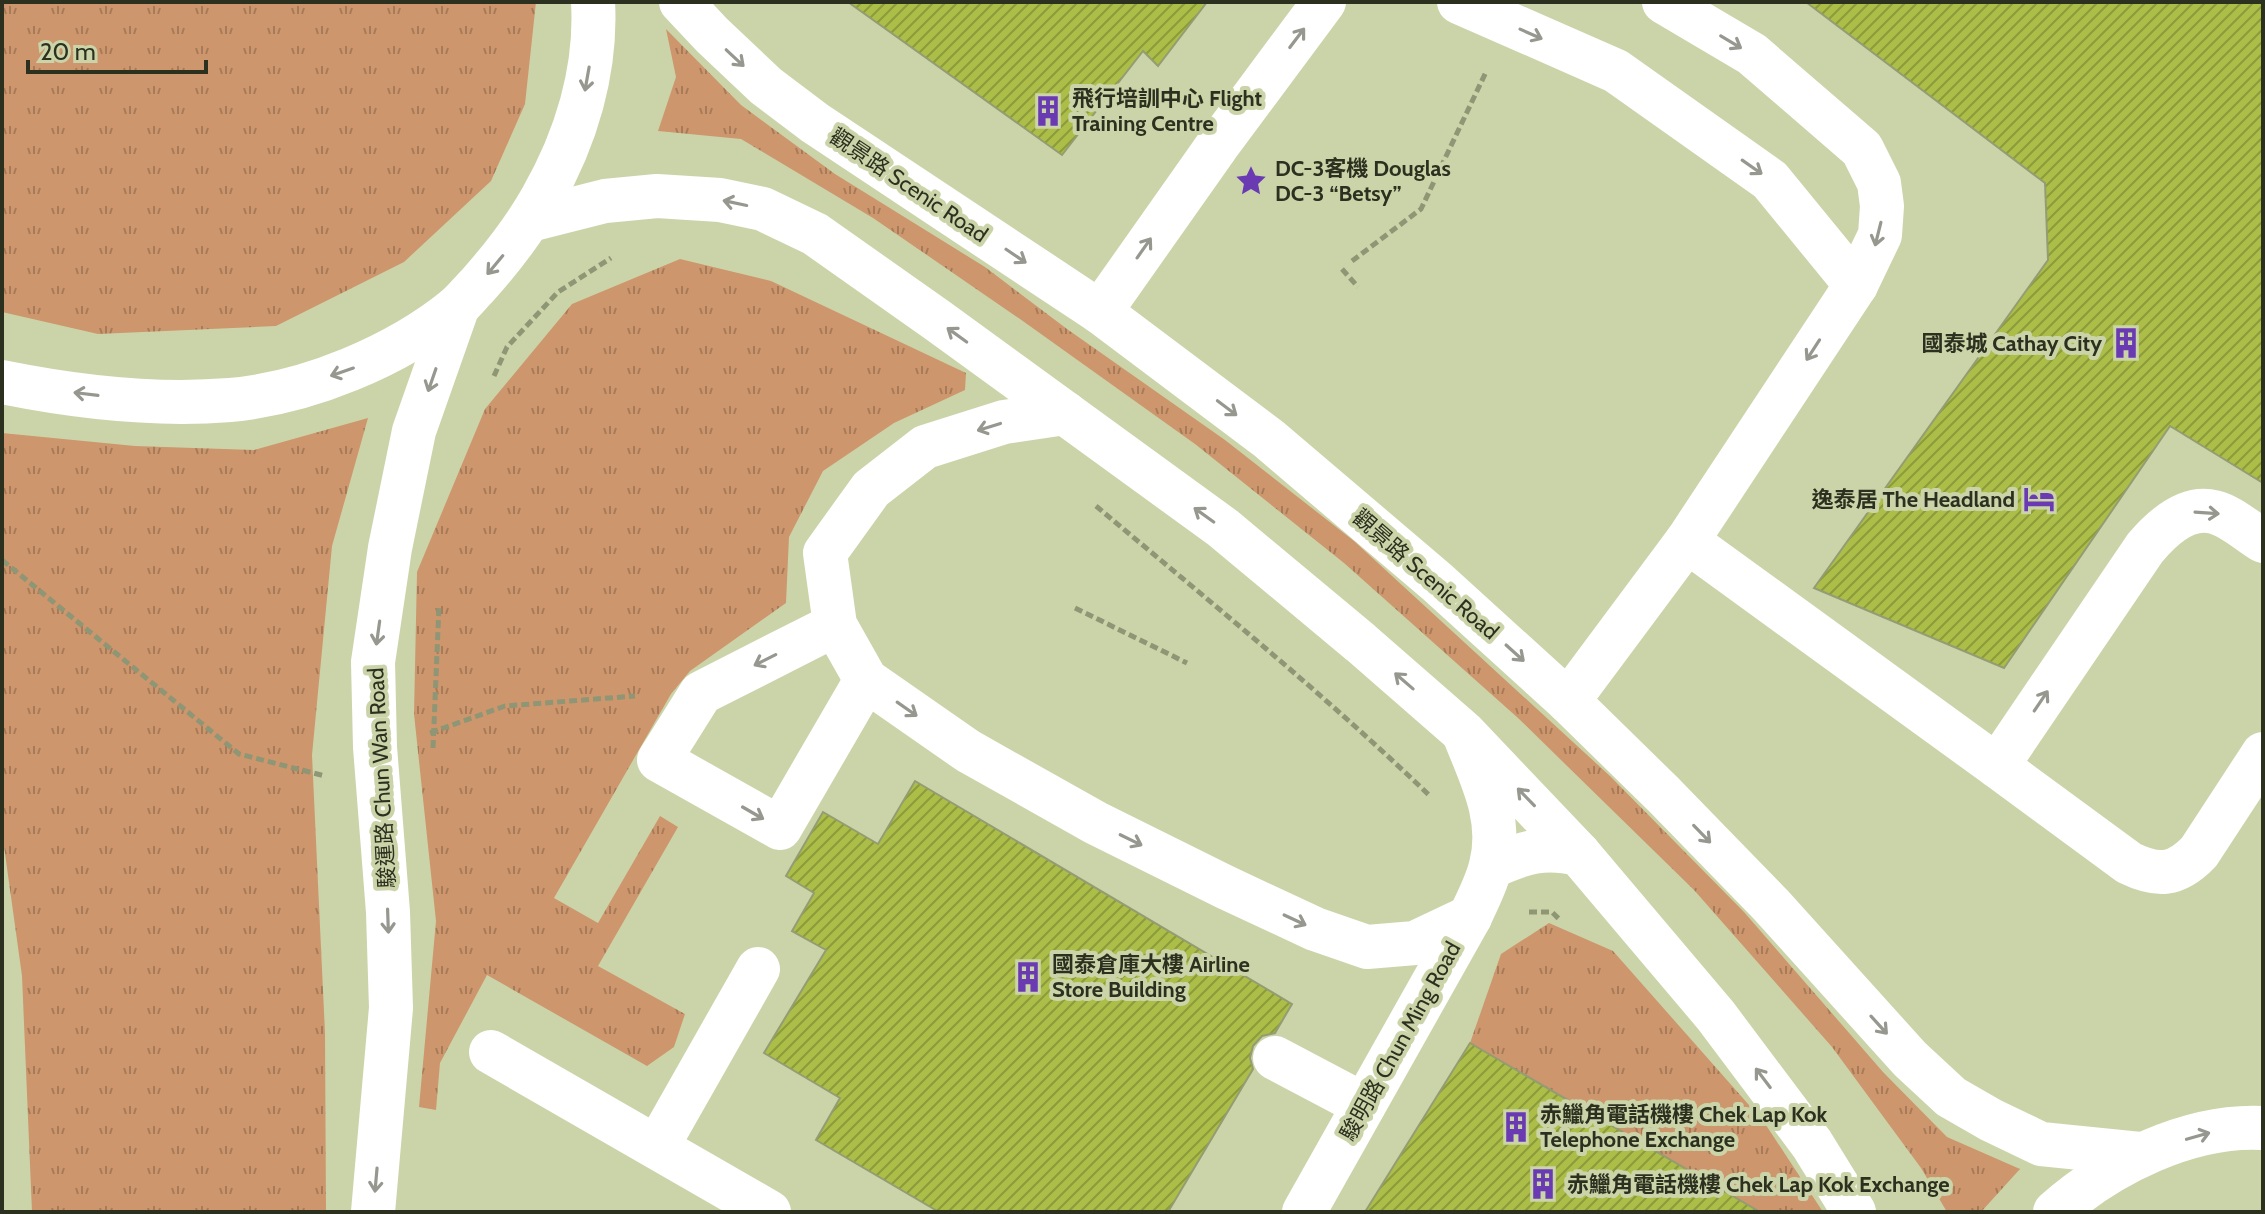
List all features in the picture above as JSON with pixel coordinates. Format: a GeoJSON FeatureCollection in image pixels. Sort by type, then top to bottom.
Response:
{"type":"FeatureCollection","features":[{"type":"Feature","properties":{"kind":"main road"},"geometry":{"type":"LineString","coordinates":[[2,382],[94,395],[170,401],[232,400],[288,390],[351,369],[405,342],[458,306],[495,266],[530,220],[555,177],[574,132],[587,84],[593,2]]}},
{"type":"Feature","properties":{"kind":"main road","name":"觀景路 Scenic Road"},"geometry":{"type":"LineString","coordinates":[[681,2],[766,86],[815,123],[1100,312],[1269,439],[1437,582],[1568,701],[1718,850],[1910,1059],[1951,1097],[2041,1144],[2140,1154]]}},
{"type":"Feature","properties":{"kind":"main road"},"geometry":{"type":"LineString","coordinates":[[1100,312],[1324,2]]}},
{"type":"Feature","properties":{"kind":"main road"},"geometry":{"type":"LineString","coordinates":[[1459,2],[1616,71],[1770,180],[1856,285]]}},
{"type":"Feature","properties":{"kind":"main road"},"geometry":{"type":"LineString","coordinates":[[1568,701],[1687,541],[1856,285],[1880,235],[1882,206],[1879,183],[1862,149],[1752,54],[1664,2]]}},
{"type":"Feature","properties":{"kind":"main road"},"geometry":{"type":"LineString","coordinates":[[530,220],[605,201],[657,196],[720,200],[763,209],[815,234],[1223,528],[1463,732],[1579,854],[1716,1016],[1812,1144],[1854,1212]]}},
{"type":"Feature","properties":{"kind":"main road","name":"駿運路 Chun Wan Road"},"geometry":{"type":"LineString","coordinates":[[373,1212],[391,1008],[373,662],[390,548],[414,431],[458,306]]}},
{"type":"Feature","properties":{"kind":"main road"},"geometry":{"type":"LineString","coordinates":[[1065,413],[1004,422],[925,447],[871,489],[825,553],[835,625],[866,680],[968,751],[1096,823],[1315,929],[1367,947],[1415,943],[1470,917]]}},
{"type":"Feature","properties":{"kind":"main road"},"geometry":{"type":"LineString","coordinates":[[1997,766],[2161,529],[2192,512],[2203,510],[2217,512],[2263,541]]}},
{"type":"Feature","properties":{"kind":"main road"},"geometry":{"type":"LineString","coordinates":[[1687,541],[2129,863],[2146,872],[2159,874],[2176,868],[2199,852],[2263,754]]}},
{"type":"Feature","properties":{"kind":"main road"},"geometry":{"type":"LineString","coordinates":[[835,625],[701,693],[659,760],[780,828],[866,680]]}},
{"type":"Feature","properties":{"kind":"main road","name":"駿明路 Chun Ming Road"},"geometry":{"type":"LineString","coordinates":[[1304,1212],[1470,917],[1491,867],[1496,834],[1490,797],[1463,732]]}},
{"type":"Feature","properties":{"kind":"main road"},"geometry":{"type":"LineString","coordinates":[[1491,867],[1518,855],[1556,849],[1579,854]]}},
{"type":"Feature","properties":{"kind":"main road"},"geometry":{"type":"LineString","coordinates":[[657,1147],[758,969]]}},
{"type":"Feature","properties":{"kind":"main road"},"geometry":{"type":"LineString","coordinates":[[491,1052],[769,1212]]}},
{"type":"Feature","properties":{"kind":"main road"},"geometry":{"type":"LineString","coordinates":[[1275,1058],[1364,1105]]}},
{"type":"Feature","properties":{"kind":"main road","name":"觀景路 Scenic Road"},"geometry":{"type":"LineString","coordinates":[[2055,1212],[2074,1195],[2140,1154],[2208,1133],[2261,1126]]}},
{"type":"Feature","properties":{"kind":"path"},"geometry":{"type":"LineString","coordinates":[[1352,261],[1421,209],[1508,24]]}},
{"type":"Feature","properties":{"kind":"path"},"geometry":{"type":"LineString","coordinates":[[1342,269],[1358,287]]}},
{"type":"Feature","properties":{"kind":"path"},"geometry":{"type":"LineString","coordinates":[[488,389],[507,347]]}},
{"type":"Feature","properties":{"kind":"path"},"geometry":{"type":"LineString","coordinates":[[2,560],[239,754],[323,776],[505,706],[701,693]]}},
{"type":"Feature","properties":{"kind":"path"},"geometry":{"type":"LineString","coordinates":[[433,761],[441,592]]}},
{"type":"Feature","properties":{"kind":"path"},"geometry":{"type":"LineString","coordinates":[[1075,608],[1187,663]]}},
{"type":"Feature","properties":{"kind":"green space"},"geometry":{"type":"Polygon","coordinates":[[[2,2],[536,2],[525,104],[491,181],[404,262],[276,326],[98,334],[2,312],[2,2]]]}},
{"type":"Feature","properties":{"kind":"green space"},"geometry":{"type":"Polygon","coordinates":[[[666,29],[741,105],[835,174],[985,267],[1225,440],[1354,541],[1610,776],[1744,912],[1883,1072],[1947,1137],[2020,1169],[1981,1212],[1947,1212],[1921,1168],[1832,1047],[1694,890],[1518,718],[1344,563],[1195,444],[873,218],[741,139],[658,131],[676,77],[666,29]]]}},
{"type":"Feature","properties":{"kind":"green space"},"geometry":{"type":"Polygon","coordinates":[[[680,259],[771,281],[966,373],[965,390],[894,423],[823,471],[789,537],[786,603],[690,671],[671,694],[554,898],[598,923],[660,816],[678,827],[598,966],[685,1014],[674,1047],[647,1066],[487,975],[440,1063],[436,1110],[419,1107],[436,921],[414,714],[417,572],[485,409],[572,304],[680,259]]]}},
{"type":"Feature","properties":{"kind":"green space"},"geometry":{"type":"Polygon","coordinates":[[[368,418],[332,546],[312,755],[325,1033],[326,1212],[32,1212],[22,976],[2,832],[2,433],[135,446],[254,450],[368,418]]]}},
{"type":"Feature","properties":{"kind":"green space"},"geometry":{"type":"Polygon","coordinates":[[[1549,923],[1613,951],[1764,1122],[1823,1212],[1760,1212],[1470,1043],[1501,954],[1549,923]]]}},
{"type":"Feature","properties":{"kind":"building","name":"飛行培訓中心 Flight Training Centre"},"geometry":{"type":"Polygon","coordinates":[[[848,2],[1207,2],[1158,66],[1143,51],[1062,155],[848,2]]]}},
{"type":"Feature","properties":{"kind":"building","name":"國泰城 Cathay City"},"geometry":{"type":"Polygon","coordinates":[[[1806,2],[2263,2],[2263,483],[2170,426],[2004,668],[1814,588],[2048,260],[2045,183],[1806,2]]]}},
{"type":"Feature","properties":{"kind":"building","name":"國泰倉庫大樓 Airline Store Building"},"geometry":{"type":"Polygon","coordinates":[[[915,781],[1292,1004],[1275,1033],[1262,1036],[1253,1046],[1250,1058],[1253,1069],[1168,1212],[939,1212],[816,1140],[840,1098],[764,1053],[826,950],[792,931],[814,893],[786,876],[823,812],[878,844],[915,781]]]}},
{"type":"Feature","properties":{"kind":"building","name":"赤鱲角電話機樓 Chek Lap Kok Telephone Exchange"},"geometry":{"type":"Polygon","coordinates":[[[1470,1043],[1760,1212],[1365,1212],[1470,1043]]]}},
{"type":"Feature","properties":{"kind":"place","name":"飛行培訓中心 Flight Training Centre"},"geometry":{"type":"Point","coordinates":[1048,111]}},
{"type":"Feature","properties":{"kind":"place","name":"DC-3客機 Douglas DC-3 “Betsy”"},"geometry":{"type":"Point","coordinates":[1251,181]}},
{"type":"Feature","properties":{"kind":"place","name":"國泰城 Cathay City"},"geometry":{"type":"Point","coordinates":[2126,343]}},
{"type":"Feature","properties":{"kind":"place","name":"逸泰居 The Headland"},"geometry":{"type":"Point","coordinates":[2039,499]}},
{"type":"Feature","properties":{"kind":"place","name":"國泰倉庫大樓 Airline Store Building"},"geometry":{"type":"Point","coordinates":[1028,977]}},
{"type":"Feature","properties":{"kind":"place","name":"赤鱲角電話機樓 Chek Lap Kok Telephone Exchange"},"geometry":{"type":"Point","coordinates":[1516,1127]}},
{"type":"Feature","properties":{"kind":"place","name":"赤鱲角電話機樓 Chek Lap Kok Exchange"},"geometry":{"type":"Point","coordinates":[1543,1184]}}]}
